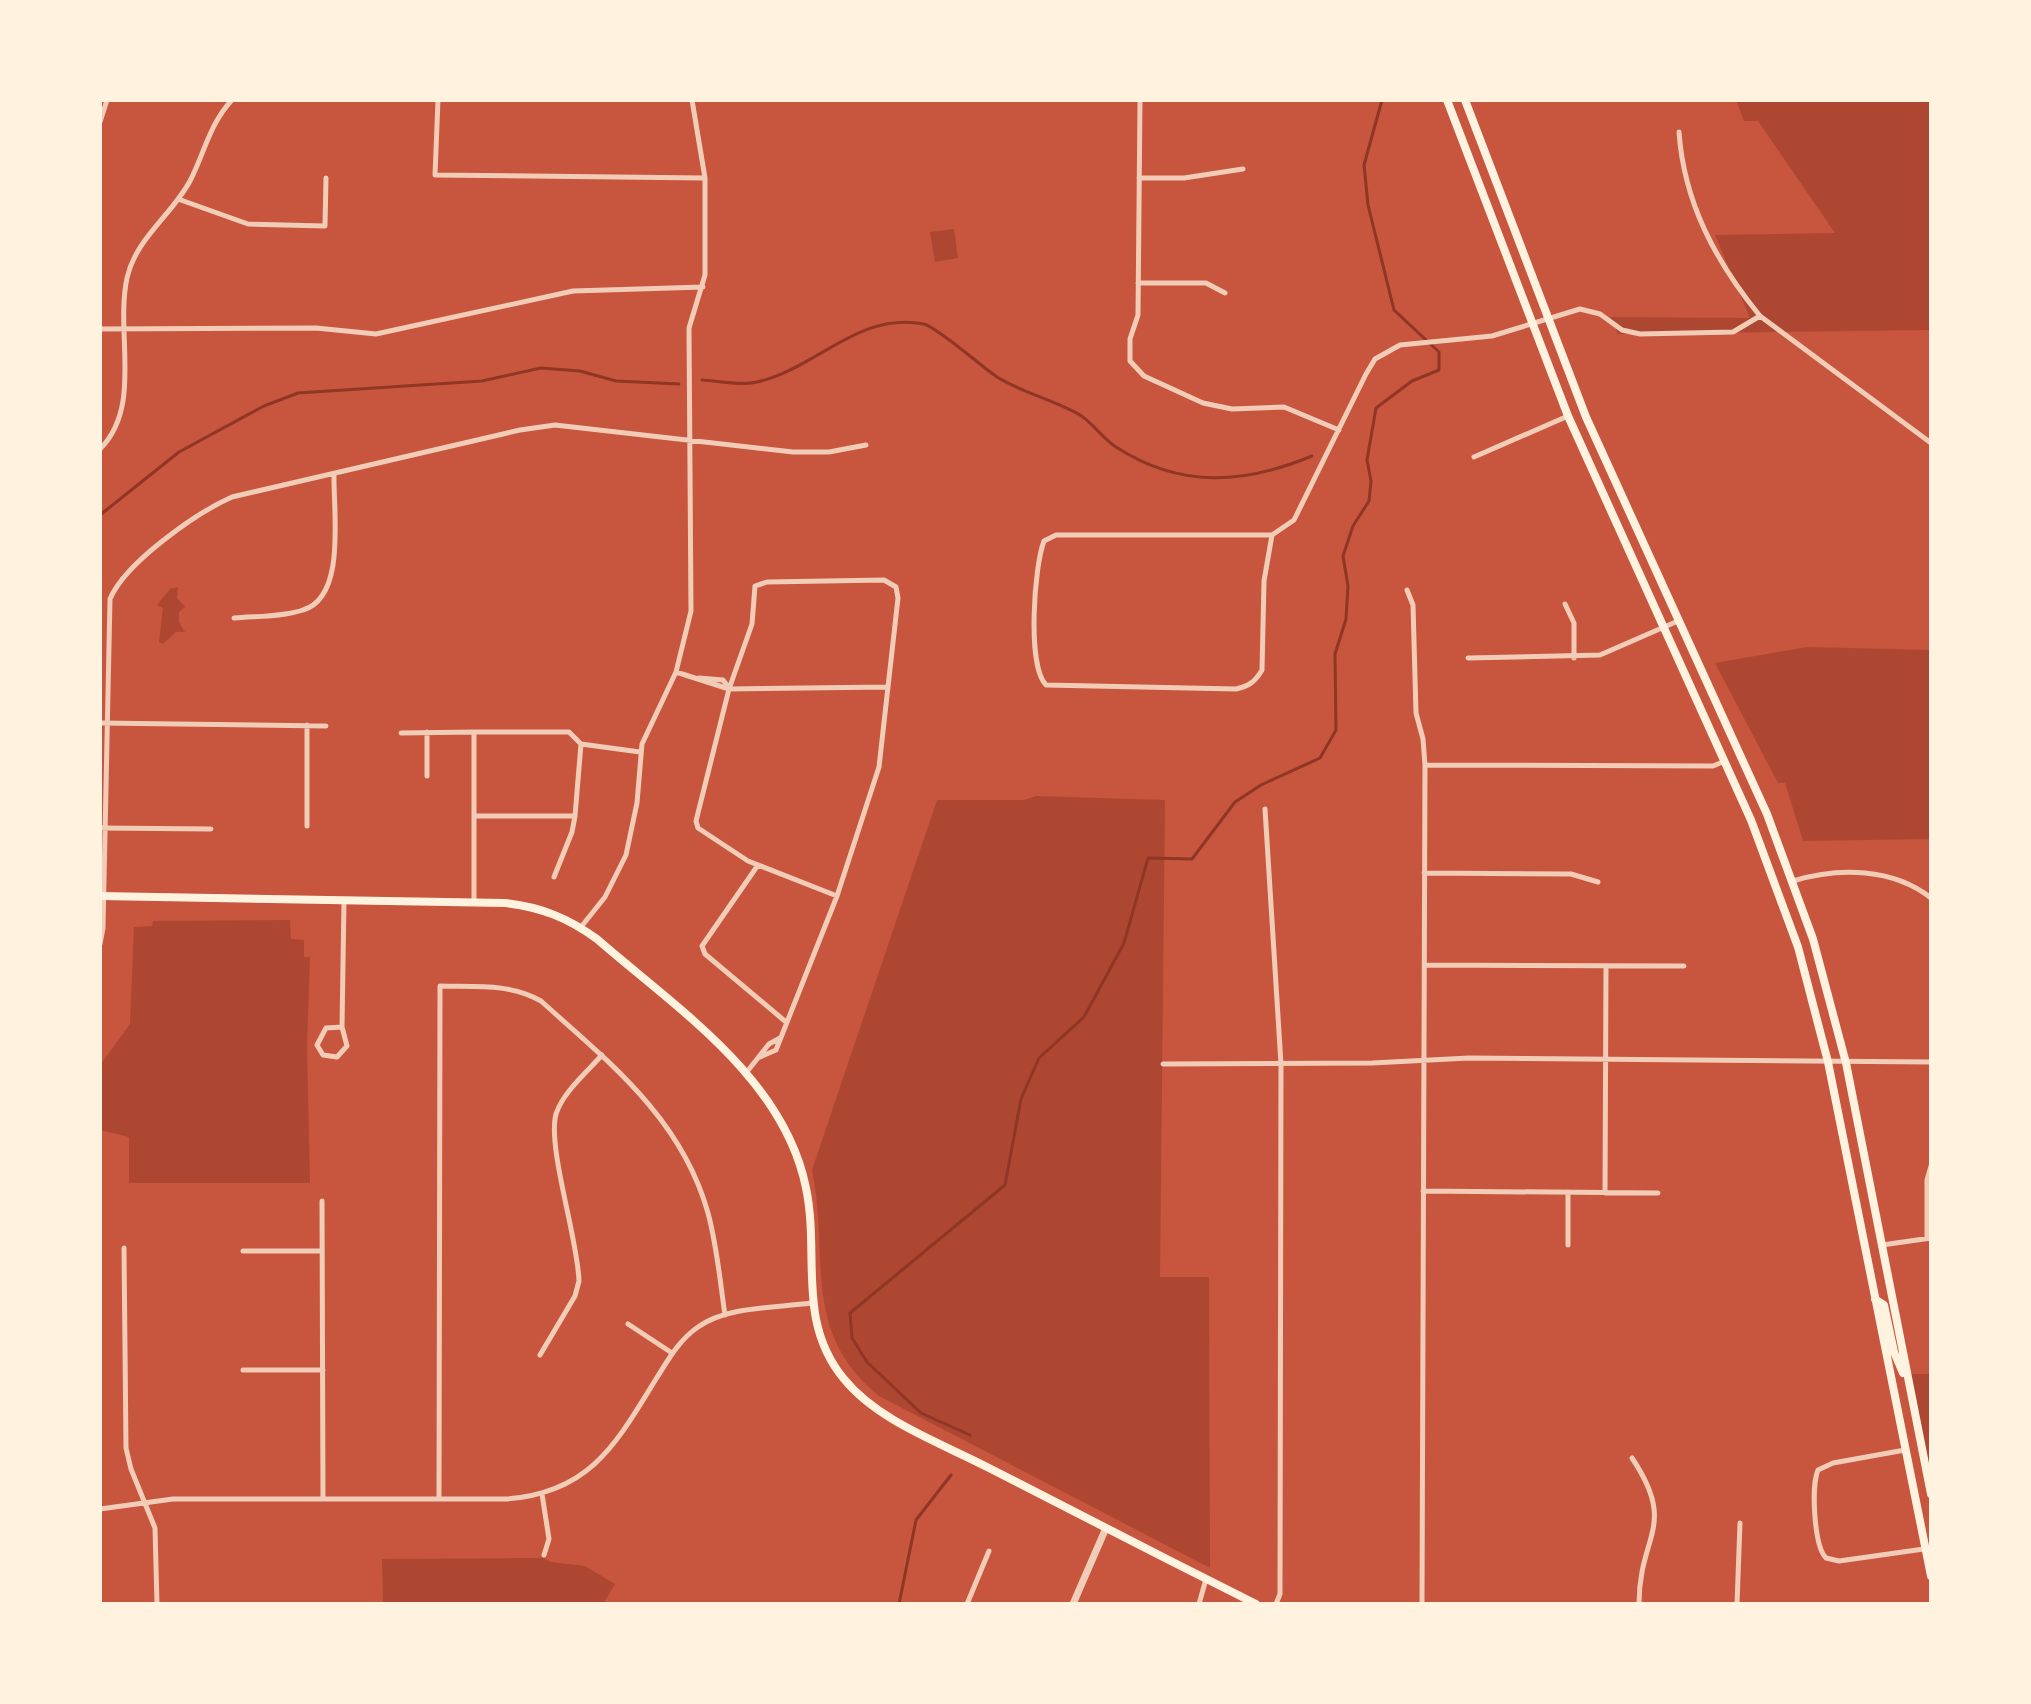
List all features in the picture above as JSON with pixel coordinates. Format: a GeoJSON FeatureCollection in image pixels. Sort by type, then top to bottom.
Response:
{"type":"FeatureCollection","features":[{"type":"Feature","properties":{"kind":"main road"},"geometry":{"type":"LineString","coordinates":[[1447,100],[1568,416],[1662,628],[1726,761],[1786,910],[1813,998],[1828,1062],[1931,1576]]}},
{"type":"Feature","properties":{"kind":"main road"},"geometry":{"type":"LineString","coordinates":[[1465,100],[1621,499],[1743,760],[1793,881],[1813,939],[1846,1063],[1931,1494]]}},
{"type":"Feature","properties":{"kind":"main road"},"geometry":{"type":"LineString","coordinates":[[102,896],[474,902],[536,907],[581,927],[746,1073],[789,1139],[806,1186],[811,1242],[811,1303],[824,1347],[843,1378],[864,1399],[932,1438],[1256,1604]]}},
{"type":"Feature","properties":{"kind":"main road"},"geometry":{"type":"LineString","coordinates":[[1875,1299],[1883,1303],[1894,1352],[1907,1380]]}},
{"type":"Feature","properties":{"kind":"street"},"geometry":{"type":"LineString","coordinates":[[100,122],[107,100]]}},
{"type":"Feature","properties":{"kind":"street"},"geometry":{"type":"LineString","coordinates":[[100,449],[114,435],[123,407],[123,302],[132,260],[145,238],[189,183],[212,127],[232,100]]}},
{"type":"Feature","properties":{"kind":"street"},"geometry":{"type":"LineString","coordinates":[[438,100],[435,175],[705,178]]}},
{"type":"Feature","properties":{"kind":"street"},"geometry":{"type":"LineString","coordinates":[[581,927],[605,897],[631,843],[640,752],[676,672],[688,629],[693,581],[689,328],[703,287],[705,178],[692,100]]}},
{"type":"Feature","properties":{"kind":"street"},"geometry":{"type":"LineString","coordinates":[[1140,100],[1138,315],[1129,352],[1134,366],[1144,376],[1217,407],[1284,407],[1339,430]]}},
{"type":"Feature","properties":{"kind":"street"},"geometry":{"type":"LineString","coordinates":[[1679,132],[1685,178],[1702,227],[1721,263],[1760,316],[1931,443]]}},
{"type":"Feature","properties":{"kind":"street"},"geometry":{"type":"LineString","coordinates":[[1139,178],[1184,178],[1243,169]]}},
{"type":"Feature","properties":{"kind":"street"},"geometry":{"type":"LineString","coordinates":[[178,199],[248,224],[325,226],[326,178]]}},
{"type":"Feature","properties":{"kind":"street"},"geometry":{"type":"LineString","coordinates":[[1138,283],[1206,283],[1225,293]]}},
{"type":"Feature","properties":{"kind":"street"},"geometry":{"type":"LineString","coordinates":[[100,329],[316,328],[376,334],[585,289],[703,287]]}},
{"type":"Feature","properties":{"kind":"street"},"geometry":{"type":"LineString","coordinates":[[1272,535],[1264,581],[1262,670],[1249,686],[1066,688],[1046,685],[1039,678],[1036,575],[1044,541],[1056,535],[1272,535],[1294,520],[1375,359],[1389,350],[1435,339],[1492,336],[1547,316],[1580,309],[1600,314],[1631,334],[1733,332],[1760,316]]}},
{"type":"Feature","properties":{"kind":"street"},"geometry":{"type":"LineString","coordinates":[[1474,457],[1568,416]]}},
{"type":"Feature","properties":{"kind":"street"},"geometry":{"type":"LineString","coordinates":[[100,944],[103,616],[117,583],[127,572],[214,505],[232,497],[520,430],[555,425],[793,452],[829,452],[866,445]]}},
{"type":"Feature","properties":{"kind":"street"},"geometry":{"type":"LineString","coordinates":[[234,618],[301,611],[323,597],[333,575],[334,474]]}},
{"type":"Feature","properties":{"kind":"street"},"geometry":{"type":"LineString","coordinates":[[746,1073],[769,1044],[781,1038],[837,896],[874,789],[885,735],[898,598],[896,587],[884,580],[780,582],[755,586],[752,624],[729,689],[696,821],[698,828],[726,848],[758,865],[837,896]]}},
{"type":"Feature","properties":{"kind":"street"},"geometry":{"type":"LineString","coordinates":[[1407,590],[1413,605],[1416,713],[1423,739],[1425,765],[1422,1604]]}},
{"type":"Feature","properties":{"kind":"street"},"geometry":{"type":"LineString","coordinates":[[1565,604],[1574,623],[1574,658]]}},
{"type":"Feature","properties":{"kind":"street"},"geometry":{"type":"LineString","coordinates":[[1468,658],[1574,658],[1600,655],[1678,621]]}},
{"type":"Feature","properties":{"kind":"street"},"geometry":{"type":"LineString","coordinates":[[676,672],[729,689],[888,687]]}},
{"type":"Feature","properties":{"kind":"street"},"geometry":{"type":"LineString","coordinates":[[103,723],[326,726]]}},
{"type":"Feature","properties":{"kind":"street"},"geometry":{"type":"LineString","coordinates":[[307,725],[307,826]]}},
{"type":"Feature","properties":{"kind":"street"},"geometry":{"type":"LineString","coordinates":[[427,732],[427,776]]}},
{"type":"Feature","properties":{"kind":"street"},"geometry":{"type":"LineString","coordinates":[[474,732],[474,902]]}},
{"type":"Feature","properties":{"kind":"street"},"geometry":{"type":"LineString","coordinates":[[401,733],[569,732],[581,744],[640,752]]}},
{"type":"Feature","properties":{"kind":"street"},"geometry":{"type":"LineString","coordinates":[[554,877],[572,832],[581,744]]}},
{"type":"Feature","properties":{"kind":"street"},"geometry":{"type":"LineString","coordinates":[[1425,765],[1713,766],[1726,761]]}},
{"type":"Feature","properties":{"kind":"street"},"geometry":{"type":"LineString","coordinates":[[1265,809],[1281,1064],[1280,1594],[1276,1604]]}},
{"type":"Feature","properties":{"kind":"street"},"geometry":{"type":"LineString","coordinates":[[474,816],[575,816]]}},
{"type":"Feature","properties":{"kind":"street"},"geometry":{"type":"LineString","coordinates":[[102,828],[211,829]]}},
{"type":"Feature","properties":{"kind":"street"},"geometry":{"type":"LineString","coordinates":[[758,865],[702,946],[705,954],[786,1022]]}},
{"type":"Feature","properties":{"kind":"street"},"geometry":{"type":"LineString","coordinates":[[1424,873],[1571,874],[1598,882]]}},
{"type":"Feature","properties":{"kind":"street"},"geometry":{"type":"LineString","coordinates":[[1793,881],[1819,874],[1877,874],[1902,879],[1931,898]]}},
{"type":"Feature","properties":{"kind":"street"},"geometry":{"type":"LineString","coordinates":[[342,1027],[326,1028],[320,1033],[317,1045],[323,1055],[329,1058],[343,1053],[347,1038],[342,1027],[344,901]]}},
{"type":"Feature","properties":{"kind":"street"},"geometry":{"type":"LineString","coordinates":[[1424,965],[1684,966]]}},
{"type":"Feature","properties":{"kind":"street"},"geometry":{"type":"LineString","coordinates":[[1605,1193],[1606,966]]}},
{"type":"Feature","properties":{"kind":"street"},"geometry":{"type":"LineString","coordinates":[[439,1499],[440,986],[523,991],[541,1001],[602,1055],[657,1112],[698,1181],[714,1238],[725,1315]]}},
{"type":"Feature","properties":{"kind":"street"},"geometry":{"type":"LineString","coordinates":[[540,1355],[575,1296],[579,1281],[555,1139],[556,1115],[562,1102],[602,1055]]}},
{"type":"Feature","properties":{"kind":"street"},"geometry":{"type":"LineString","coordinates":[[1163,1064],[1424,1062],[1469,1058],[1931,1062]]}},
{"type":"Feature","properties":{"kind":"street"},"geometry":{"type":"LineString","coordinates":[[1881,1245],[1929,1238],[1927,1180],[1931,1166]]}},
{"type":"Feature","properties":{"kind":"street"},"geometry":{"type":"LineString","coordinates":[[1423,1191],[1658,1193]]}},
{"type":"Feature","properties":{"kind":"street"},"geometry":{"type":"LineString","coordinates":[[1568,1192],[1568,1245]]}},
{"type":"Feature","properties":{"kind":"street"},"geometry":{"type":"LineString","coordinates":[[322,1201],[323,1499]]}},
{"type":"Feature","properties":{"kind":"street"},"geometry":{"type":"LineString","coordinates":[[124,1248],[126,1448],[155,1528],[157,1604]]}},
{"type":"Feature","properties":{"kind":"street"},"geometry":{"type":"LineString","coordinates":[[243,1251],[322,1251]]}},
{"type":"Feature","properties":{"kind":"street"},"geometry":{"type":"LineString","coordinates":[[100,1509],[144,1501],[439,1499],[542,1494],[571,1482],[604,1457],[672,1353],[699,1326],[725,1315],[811,1303]]}},
{"type":"Feature","properties":{"kind":"street"},"geometry":{"type":"LineString","coordinates":[[628,1324],[672,1353]]}},
{"type":"Feature","properties":{"kind":"street"},"geometry":{"type":"LineString","coordinates":[[243,1370],[323,1370]]}},
{"type":"Feature","properties":{"kind":"street"},"geometry":{"type":"LineString","coordinates":[[1905,1450],[1833,1463],[1818,1470],[1815,1481],[1819,1547],[1826,1558],[1839,1561],[1928,1549]]}},
{"type":"Feature","properties":{"kind":"street"},"geometry":{"type":"LineString","coordinates":[[1632,1458],[1650,1488],[1657,1511],[1654,1534],[1642,1563],[1639,1604]]}},
{"type":"Feature","properties":{"kind":"street"},"geometry":{"type":"LineString","coordinates":[[542,1494],[549,1539],[544,1555]]}},
{"type":"Feature","properties":{"kind":"street"},"geometry":{"type":"LineString","coordinates":[[1737,1604],[1740,1523]]}},
{"type":"Feature","properties":{"kind":"street"},"geometry":{"type":"LineString","coordinates":[[1073,1604],[1106,1528]]}},
{"type":"Feature","properties":{"kind":"street"},"geometry":{"type":"LineString","coordinates":[[967,1604],[989,1551]]}},
{"type":"Feature","properties":{"kind":"street"},"geometry":{"type":"LineString","coordinates":[[1199,1604],[1206,1579]]}},
{"type":"Feature","properties":{"kind":"shaded area"},"geometry":{"type":"Polygon","coordinates":[[[1736,100],[1931,100],[1931,330],[1618,334],[1610,317],[1750,318],[1715,235],[1835,233],[1758,121],[1744,121],[1736,100]]]}},
{"type":"Feature","properties":{"kind":"shaded area"},"geometry":{"type":"Polygon","coordinates":[[[954,229],[958,258],[935,262],[930,232],[954,229]]]}},
{"type":"Feature","properties":{"kind":"shaded area"},"geometry":{"type":"Polygon","coordinates":[[[178,587],[177,598],[185,607],[179,612],[179,622],[185,632],[176,632],[163,644],[159,642],[163,608],[157,605],[170,589],[178,587]]]}},
{"type":"Feature","properties":{"kind":"shaded area"},"geometry":{"type":"Polygon","coordinates":[[[1807,647],[1931,650],[1931,839],[1803,841],[1785,783],[1778,783],[1715,663],[1807,647]]]}},
{"type":"Feature","properties":{"kind":"shaded area"},"geometry":{"type":"Polygon","coordinates":[[[1036,796],[1165,800],[1160,1277],[1209,1277],[1210,1568],[879,1396],[854,1371],[838,1346],[828,1319],[812,1170],[937,800],[1024,800],[1036,796]]]}},
{"type":"Feature","properties":{"kind":"shaded area"},"geometry":{"type":"Polygon","coordinates":[[[290,920],[291,939],[304,940],[304,957],[310,957],[307,1045],[310,1183],[129,1183],[129,1137],[100,1130],[100,1065],[130,1024],[134,927],[152,926],[153,921],[290,920]]]}},
{"type":"Feature","properties":{"kind":"shaded area"},"geometry":{"type":"Polygon","coordinates":[[[1903,1374],[1931,1374],[1931,1496],[1903,1374]]]}},
{"type":"Feature","properties":{"kind":"shaded area"},"geometry":{"type":"Polygon","coordinates":[[[543,1558],[551,1562],[585,1566],[615,1584],[603,1604],[383,1604],[382,1559],[543,1558]]]}},
{"type":"Feature","properties":{"kind":"waterway"},"geometry":{"type":"LineString","coordinates":[[970,1435],[921,1413],[867,1362],[852,1338],[850,1313],[1005,1185],[1021,1099],[1039,1058],[1084,1017],[1124,943],[1148,858],[1192,859],[1235,802],[1261,785],[1320,758],[1336,730],[1335,654],[1346,619],[1348,586],[1343,556],[1353,526],[1369,501],[1371,481],[1367,460],[1376,408],[1412,381],[1439,370],[1439,352],[1394,310],[1368,205],[1364,165],[1382,100]]}},
{"type":"Feature","properties":{"kind":"waterway"},"geometry":{"type":"LineString","coordinates":[[702,380],[757,382],[800,365],[858,333],[900,322],[924,324],[949,339],[997,377],[1080,415],[1116,447],[1164,470],[1189,476],[1237,477],[1312,456]]}},
{"type":"Feature","properties":{"kind":"waterway"},"geometry":{"type":"LineString","coordinates":[[100,515],[179,452],[264,406],[298,393],[482,381],[541,368],[580,371],[616,381],[679,384]]}},
{"type":"Feature","properties":{"kind":"waterway"},"geometry":{"type":"LineString","coordinates":[[899,1604],[916,1520],[951,1475]]}}]}
